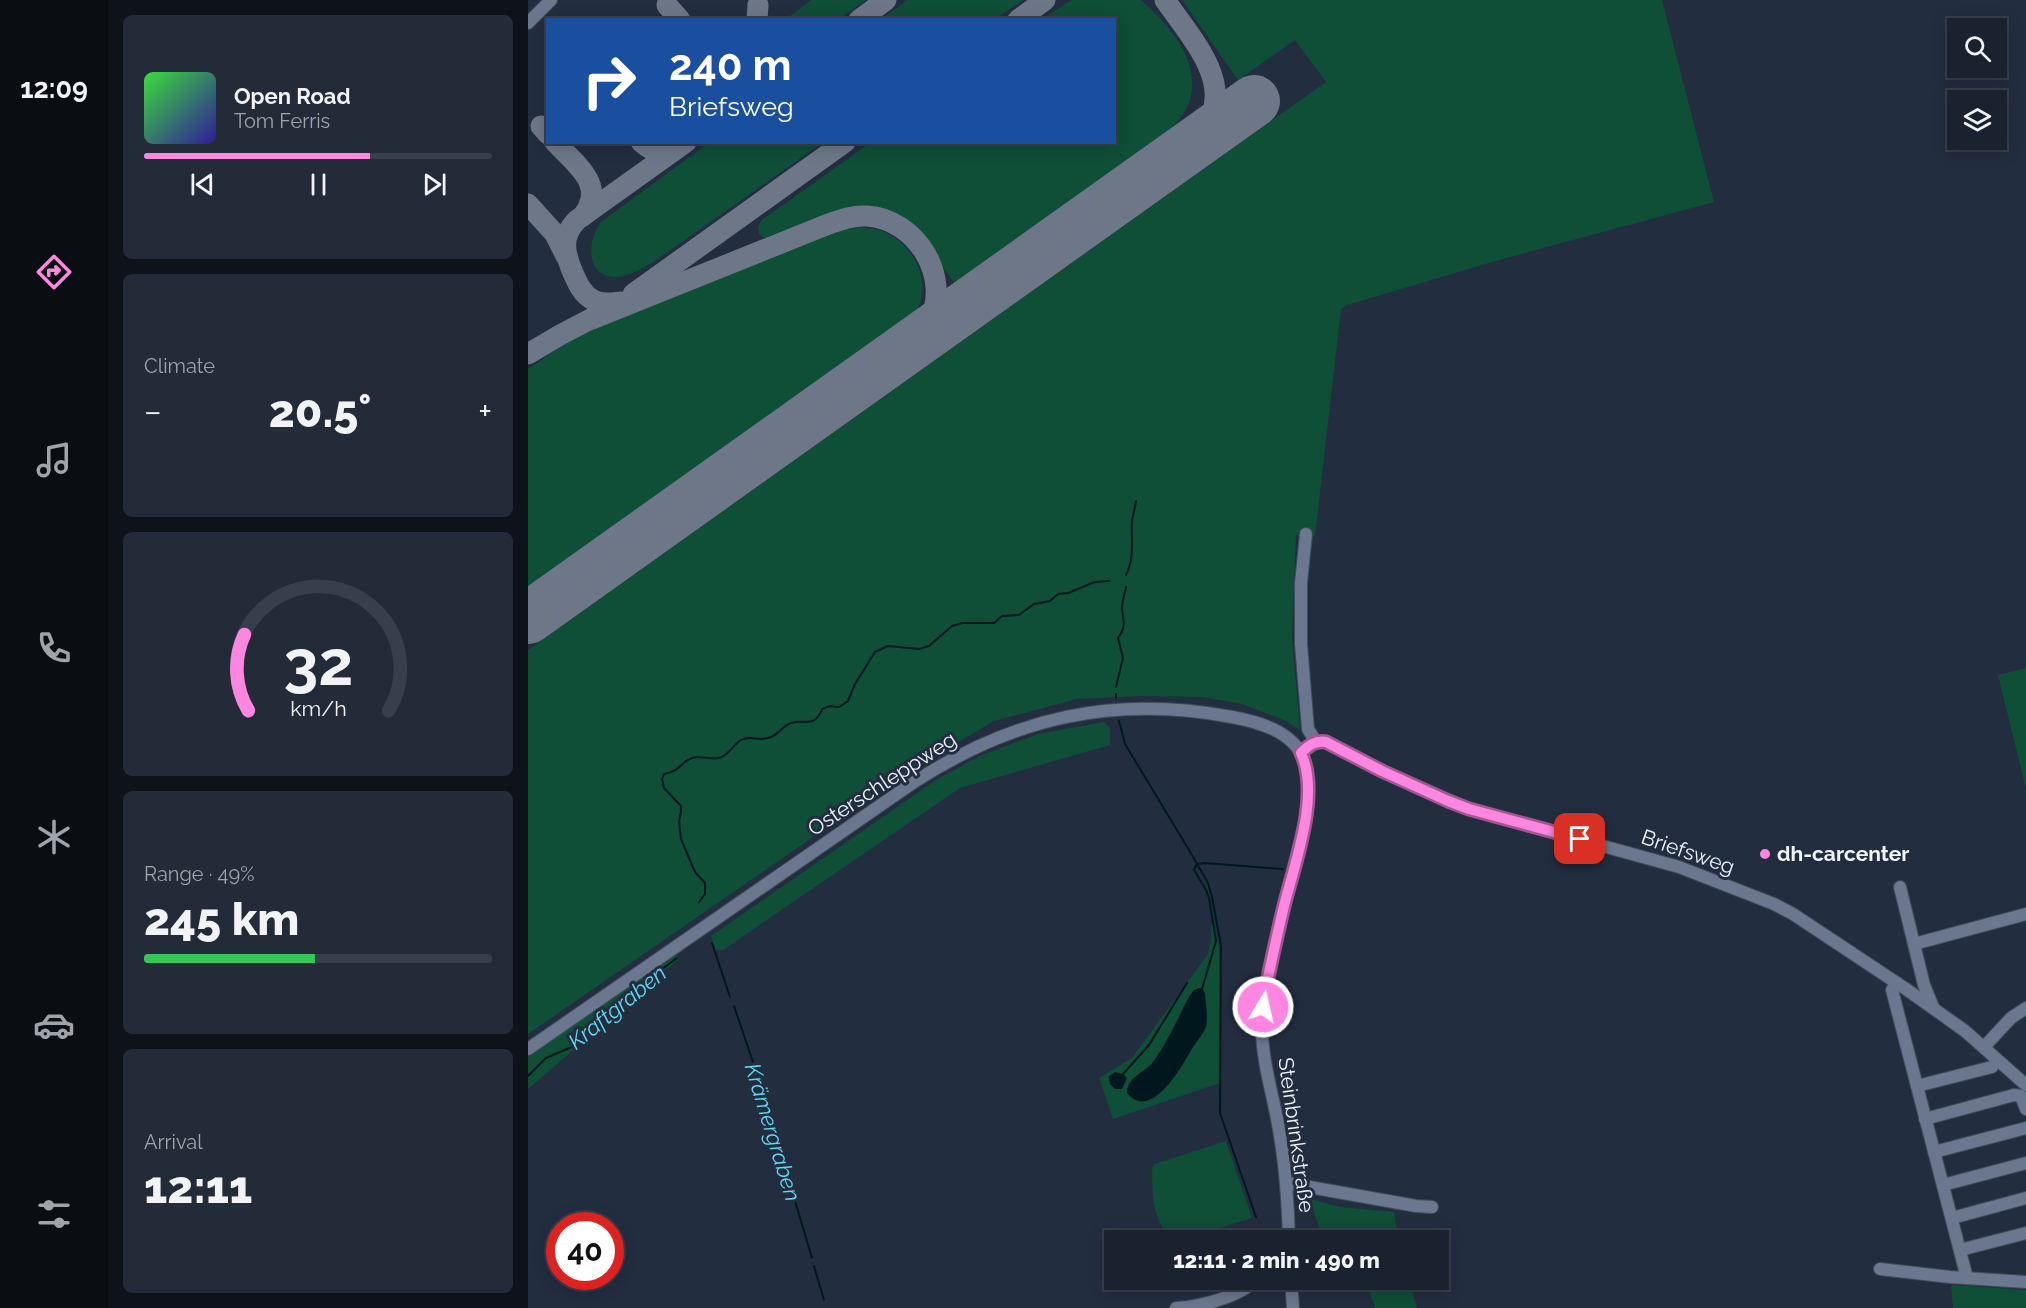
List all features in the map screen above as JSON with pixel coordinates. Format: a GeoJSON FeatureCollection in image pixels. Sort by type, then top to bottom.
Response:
{"type":"FeatureCollection","features":[{"type":"Feature","properties":{"kind":"street"},"geometry":{"type":"LineString","coordinates":[[528,23],[551,0]]}},
{"type":"Feature","properties":{"kind":"street"},"geometry":{"type":"LineString","coordinates":[[1301,753],[1316,742],[1308,729],[1300,614],[1306,534]]}},
{"type":"Feature","properties":{"kind":"street","name":"Osterschleppweg"},"geometry":{"type":"LineString","coordinates":[[528,1049],[947,760],[1005,734],[1058,718],[1089,712],[1179,709],[1243,719],[1265,725],[1286,737],[1301,753]]}},
{"type":"Feature","properties":{"kind":"street","name":"Briefsweg"},"geometry":{"type":"LineString","coordinates":[[1316,742],[1326,742],[1382,771],[1469,809],[1657,860],[1760,898],[1793,914],[1902,986],[1984,1047],[2026,1085]]}},
{"type":"Feature","properties":{"kind":"street","name":"Steinbrinkstraße"},"geometry":{"type":"LineString","coordinates":[[1289,1230],[1287,1184],[1262,1027],[1266,987],[1307,803],[1308,776],[1301,753]]}},
{"type":"Feature","properties":{"kind":"street"},"geometry":{"type":"LineString","coordinates":[[1900,887],[1920,973],[1933,1008]]}},
{"type":"Feature","properties":{"kind":"street"},"geometry":{"type":"LineString","coordinates":[[1914,944],[2026,914]]}},
{"type":"Feature","properties":{"kind":"street"},"geometry":{"type":"LineString","coordinates":[[1920,973],[1916,984],[1892,990],[1966,1278]]}},
{"type":"Feature","properties":{"kind":"street"},"geometry":{"type":"LineString","coordinates":[[1984,1047],[2011,1018],[2026,1008]]}},
{"type":"Feature","properties":{"kind":"street"},"geometry":{"type":"LineString","coordinates":[[1917,1086],[1992,1067]]}},
{"type":"Feature","properties":{"kind":"street"},"geometry":{"type":"LineString","coordinates":[[1925,1119],[2019,1095],[2023,1098],[2026,1109]]}},
{"type":"Feature","properties":{"kind":"street"},"geometry":{"type":"LineString","coordinates":[[1934,1152],[2026,1128]]}},
{"type":"Feature","properties":{"kind":"street"},"geometry":{"type":"LineString","coordinates":[[1943,1185],[2026,1163]]}},
{"type":"Feature","properties":{"kind":"street"},"geometry":{"type":"LineString","coordinates":[[1287,1184],[1432,1207]]}},
{"type":"Feature","properties":{"kind":"street"},"geometry":{"type":"LineString","coordinates":[[1952,1218],[2026,1198]]}},
{"type":"Feature","properties":{"kind":"street"},"geometry":{"type":"LineString","coordinates":[[1960,1250],[2026,1233]]}},
{"type":"Feature","properties":{"kind":"street"},"geometry":{"type":"LineString","coordinates":[[1880,1269],[2026,1282]]}},
{"type":"Feature","properties":{"kind":"street"},"geometry":{"type":"LineString","coordinates":[[1176,1308],[1197,1306],[1240,1290]]}},
{"type":"Feature","properties":{"kind":"street"},"geometry":{"type":"LineString","coordinates":[[1292,1290],[1293,1308]]}},
{"type":"Feature","properties":{"kind":"green space"},"geometry":{"type":"Polygon","coordinates":[[[811,0],[866,0],[840,18],[789,17],[811,0]]]}},
{"type":"Feature","properties":{"kind":"green space"},"geometry":{"type":"Polygon","coordinates":[[[908,0],[1023,0],[996,18],[882,18],[908,0]]]}},
{"type":"Feature","properties":{"kind":"green space"},"geometry":{"type":"Polygon","coordinates":[[[1072,0],[1141,0],[1170,30],[1190,68],[1191,95],[1184,112],[1173,127],[955,284],[932,250],[916,232],[899,220],[881,213],[864,211],[846,213],[773,238],[766,239],[759,234],[758,226],[762,220],[869,144],[1116,144],[1116,18],[1044,18],[1072,0]]]}},
{"type":"Feature","properties":{"kind":"green space"},"geometry":{"type":"Polygon","coordinates":[[[1182,0],[1662,0],[1714,202],[1499,260],[1347,305],[1341,309],[1315,536],[1296,535],[1292,637],[1300,730],[1286,721],[1242,704],[1203,697],[1144,696],[1077,699],[994,721],[909,771],[528,1034],[528,650],[1326,82],[1295,40],[1238,80],[1182,0]]]}},
{"type":"Feature","properties":{"kind":"green space"},"geometry":{"type":"Polygon","coordinates":[[[708,144],[821,144],[652,263],[630,274],[621,277],[606,275],[594,264],[591,247],[601,222],[708,144]]]}},
{"type":"Feature","properties":{"kind":"green space"},"geometry":{"type":"Polygon","coordinates":[[[862,227],[889,234],[909,251],[921,276],[922,296],[917,312],[528,588],[528,369],[563,345],[599,325],[841,229],[862,227]]]}},
{"type":"Feature","properties":{"kind":"green space"},"geometry":{"type":"Polygon","coordinates":[[[2026,668],[2026,789],[1998,675],[2026,668]]]}},
{"type":"Feature","properties":{"kind":"green space"},"geometry":{"type":"Polygon","coordinates":[[[1104,722],[1110,728],[1110,745],[960,788],[723,950],[715,950],[711,936],[936,780],[982,755],[1038,734],[1104,722]]]}},
{"type":"Feature","properties":{"kind":"green space"},"geometry":{"type":"Polygon","coordinates":[[[1212,911],[1219,947],[1220,1083],[1113,1119],[1099,1078],[1132,1058],[1208,954],[1211,942],[1212,911]]]}},
{"type":"Feature","properties":{"kind":"green space"},"geometry":{"type":"Polygon","coordinates":[[[675,952],[679,959],[528,1089],[528,1053],[675,952]]]}},
{"type":"Feature","properties":{"kind":"green space"},"geometry":{"type":"Polygon","coordinates":[[[1226,1141],[1252,1218],[1214,1230],[1164,1230],[1155,1206],[1152,1168],[1155,1164],[1226,1141]]]}},
{"type":"Feature","properties":{"kind":"green space"},"geometry":{"type":"Polygon","coordinates":[[[1310,1199],[1340,1207],[1394,1212],[1397,1230],[1320,1230],[1310,1199]]]}},
{"type":"Feature","properties":{"kind":"green space"},"geometry":{"type":"Polygon","coordinates":[[[1951,1285],[2026,1290],[2026,1308],[1953,1308],[1951,1285]]]}},
{"type":"Feature","properties":{"kind":"green space"},"geometry":{"type":"Polygon","coordinates":[[[1369,1290],[1412,1290],[1417,1308],[1375,1308],[1369,1290]]]}},
{"type":"Feature","properties":{"kind":"shaded area"},"geometry":{"type":"Polygon","coordinates":[[[1199,988],[1203,989],[1205,994],[1207,1019],[1205,1030],[1166,1088],[1146,1101],[1137,1100],[1127,1093],[1130,1083],[1153,1062],[1190,995],[1199,988]]]}},
{"type":"Feature","properties":{"kind":"shaded area"},"geometry":{"type":"Polygon","coordinates":[[[1115,1072],[1127,1078],[1122,1089],[1115,1089],[1110,1084],[1109,1076],[1115,1072]]]}},
{"type":"Feature","properties":{"kind":"waterway"},"geometry":{"type":"LineString","coordinates":[[1126,575],[1132,555],[1132,521],[1136,501]]}},
{"type":"Feature","properties":{"kind":"waterway"},"geometry":{"type":"LineString","coordinates":[[699,902],[705,894],[705,883],[695,872],[681,839],[679,821],[681,806],[664,788],[662,779],[664,774],[674,771],[692,758],[719,758],[726,755],[741,740],[771,737],[791,723],[813,721],[822,709],[830,706],[839,707],[848,701],[855,684],[875,652],[888,646],[919,649],[929,646],[952,626],[962,623],[994,623],[1002,616],[1019,615],[1034,604],[1050,601],[1058,594],[1068,593],[1095,582],[1109,581]]}},
{"type":"Feature","properties":{"kind":"waterway"},"geometry":{"type":"LineString","coordinates":[[1116,687],[1123,658],[1118,638],[1124,620],[1122,605],[1126,587]]}},
{"type":"Feature","properties":{"kind":"waterway"},"geometry":{"type":"LineString","coordinates":[[1119,721],[1125,744],[1208,883],[1212,897],[1221,946],[1220,1113],[1256,1217]]}},
{"type":"Feature","properties":{"kind":"waterway"},"geometry":{"type":"LineString","coordinates":[[1202,989],[1216,941],[1209,898],[1194,870],[1197,864],[1283,869]]}},
{"type":"Feature","properties":{"kind":"waterway","name":"Krämergraben"},"geometry":{"type":"LineString","coordinates":[[712,943],[730,997]]}},
{"type":"Feature","properties":{"kind":"waterway","name":"Kraftgraben"},"geometry":{"type":"LineString","coordinates":[[528,1076],[546,1058],[574,1046],[595,1021],[619,1006],[647,980],[677,958]]}},
{"type":"Feature","properties":{"kind":"waterway"},"geometry":{"type":"LineString","coordinates":[[1123,1074],[1149,1045],[1187,983]]}},
{"type":"Feature","properties":{"kind":"waterway","name":"Krämergraben"},"geometry":{"type":"LineString","coordinates":[[734,1006],[759,1080],[812,1258]]}},
{"type":"Feature","properties":{"kind":"waterway","name":"Krämergraben"},"geometry":{"type":"LineString","coordinates":[[814,1266],[824,1300]]}},
{"type":"Feature","properties":{"kind":"taxiway"},"geometry":{"type":"LineString","coordinates":[[862,18],[886,0]]}},
{"type":"Feature","properties":{"kind":"taxiway"},"geometry":{"type":"LineString","coordinates":[[1021,18],[1045,0]]}},
{"type":"Feature","properties":{"kind":"taxiway"},"geometry":{"type":"LineString","coordinates":[[1165,0],[1203,55],[1215,92],[1213,111],[1203,130],[1185,150]]}},
{"type":"Feature","properties":{"kind":"taxiway"},"geometry":{"type":"LineString","coordinates":[[667,5],[678,18]]}},
{"type":"Feature","properties":{"kind":"taxiway"},"geometry":{"type":"LineString","coordinates":[[757,18],[758,5]]}},
{"type":"Feature","properties":{"kind":"taxiway"},"geometry":{"type":"LineString","coordinates":[[541,126],[546,132]]}},
{"type":"Feature","properties":{"kind":"taxiway"},"geometry":{"type":"LineString","coordinates":[[557,144],[579,167],[590,185],[592,195],[590,205],[583,216]]}},
{"type":"Feature","properties":{"kind":"taxiway"},"geometry":{"type":"LineString","coordinates":[[644,144],[658,152],[676,149]]}},
{"type":"Feature","properties":{"kind":"taxiway"},"geometry":{"type":"LineString","coordinates":[[621,302],[600,303],[583,292],[566,252],[568,233],[577,220],[683,144]]}},
{"type":"Feature","properties":{"kind":"taxiway"},"geometry":{"type":"LineString","coordinates":[[633,294],[842,144]]}},
{"type":"Feature","properties":{"kind":"taxiway"},"geometry":{"type":"LineString","coordinates":[[528,204],[555,234],[566,256]]}},
{"type":"Feature","properties":{"kind":"taxiway"},"geometry":{"type":"LineString","coordinates":[[592,319],[826,225],[852,217],[867,216],[885,220],[901,228],[915,239],[933,270],[936,287],[935,305],[929,322],[912,345]]}},
{"type":"Feature","properties":{"kind":"taxiway"},"geometry":{"type":"LineString","coordinates":[[528,354],[604,312]]}},
{"type":"Feature","properties":{"kind":"runway"},"geometry":{"type":"LineString","coordinates":[[528,618],[1254,101]]}},
{"type":"Feature","properties":{"kind":"place","name":"dh-carcenter"},"geometry":{"type":"Point","coordinates":[1765,854]}},
{"type":"Feature","properties":{"kind":"route"},"geometry":{"type":"LineString","coordinates":[[1263,1007],[1307,803],[1308,776],[1301,753],[1310,745],[1321,741],[1326,742],[1382,771],[1469,809],[1580,839]]}}]}
